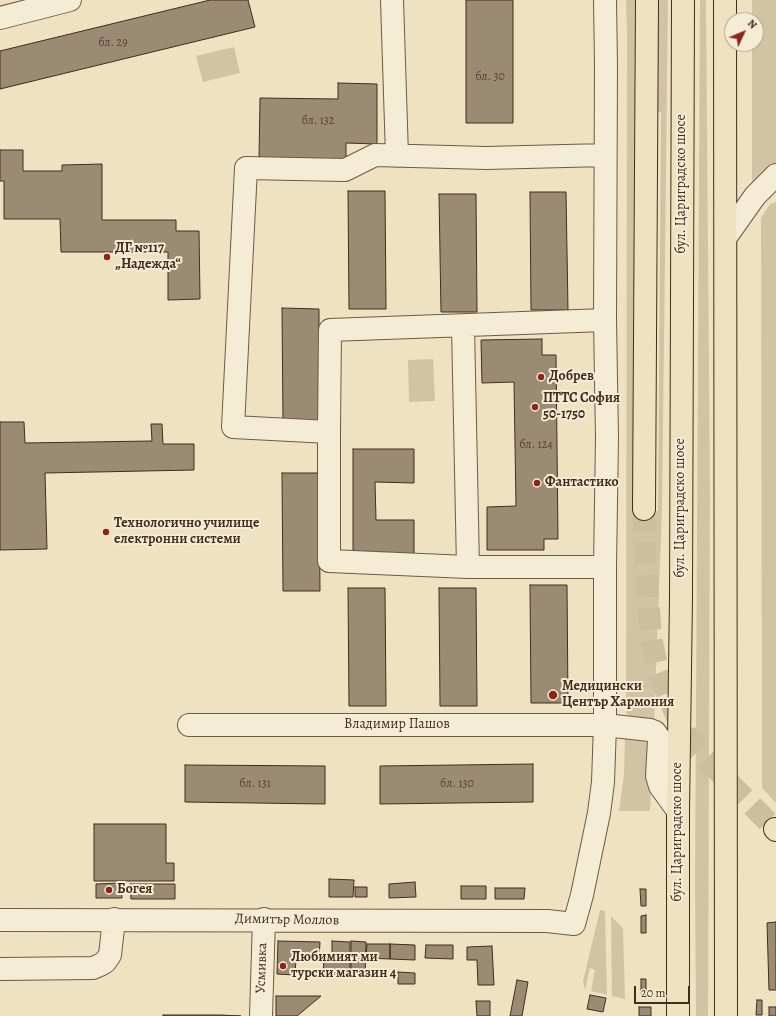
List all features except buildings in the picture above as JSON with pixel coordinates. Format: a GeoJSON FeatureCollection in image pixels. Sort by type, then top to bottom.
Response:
{"type":"FeatureCollection","features":[{"type":"Feature","properties":{"kind":"highway"},"geometry":{"type":"LineString","coordinates":[[644,509],[647,0]]}},
{"type":"Feature","properties":{"kind":"highway","name":"бул. Цариградско шосе"},"geometry":{"type":"LineString","coordinates":[[678,1016],[683,0]]}},
{"type":"Feature","properties":{"kind":"highway"},"geometry":{"type":"LineString","coordinates":[[725,0],[726,1016]]}},
{"type":"Feature","properties":{"kind":"street"},"geometry":{"type":"LineString","coordinates":[[0,18],[70,0]]}},
{"type":"Feature","properties":{"kind":"street"},"geometry":{"type":"LineString","coordinates":[[392,0],[397,156]]}},
{"type":"Feature","properties":{"kind":"street"},"geometry":{"type":"LineString","coordinates":[[605,0],[605,320],[607,438],[605,725]]}},
{"type":"Feature","properties":{"kind":"street"},"geometry":{"type":"LineString","coordinates":[[329,432],[233,427],[246,168],[345,170],[374,155],[486,158],[605,155]]}},
{"type":"Feature","properties":{"kind":"street"},"geometry":{"type":"LineString","coordinates":[[726,237],[755,196],[776,175]]}},
{"type":"Feature","properties":{"kind":"street"},"geometry":{"type":"LineString","coordinates":[[755,196],[776,190]]}},
{"type":"Feature","properties":{"kind":"street"},"geometry":{"type":"LineString","coordinates":[[605,320],[330,330],[329,432],[329,561],[468,567],[605,567]]}},
{"type":"Feature","properties":{"kind":"street"},"geometry":{"type":"LineString","coordinates":[[463,326],[468,567]]}},
{"type":"Feature","properties":{"kind":"street","name":"Владимир Пашов"},"geometry":{"type":"LineString","coordinates":[[189,725],[605,725],[650,730],[658,736],[659,740],[657,776],[660,786],[678,811]]}},
{"type":"Feature","properties":{"kind":"street","name":"Димитър Моллов"},"geometry":{"type":"LineString","coordinates":[[0,920],[264,919],[363,921],[547,921],[574,924],[585,884],[599,813],[603,782],[605,725]]}},
{"type":"Feature","properties":{"kind":"street"},"geometry":{"type":"LineString","coordinates":[[0,968],[92,968],[100,965],[105,962],[110,955],[114,919]]}},
{"type":"Feature","properties":{"kind":"street","name":"Усмивка"},"geometry":{"type":"LineString","coordinates":[[261,1016],[264,919]]}},
{"type":"Feature","properties":{"kind":"shaded area"},"geometry":{"type":"Polygon","coordinates":[[[626,0],[637,0],[634,511],[658,511],[661,112],[657,112],[657,0],[668,0],[662,511],[654,722],[646,718],[633,718],[626,713],[626,0]]]}},
{"type":"Feature","properties":{"kind":"shaded area"},"geometry":{"type":"Polygon","coordinates":[[[700,0],[706,0],[710,491],[708,1016],[696,1016],[695,883],[700,0]]]}},
{"type":"Feature","properties":{"kind":"shaded area"},"geometry":{"type":"Polygon","coordinates":[[[752,0],[776,0],[776,163],[752,182],[752,52],[764,52],[764,12],[752,12],[752,0]]]}},
{"type":"Feature","properties":{"kind":"shaded area"},"geometry":{"type":"Polygon","coordinates":[[[234,47],[240,73],[203,82],[196,56],[234,47]]]}},
{"type":"Feature","properties":{"kind":"shaded area"},"geometry":{"type":"Polygon","coordinates":[[[776,202],[776,803],[762,788],[761,218],[770,204],[776,202]]]}},
{"type":"Feature","properties":{"kind":"shaded area"},"geometry":{"type":"Polygon","coordinates":[[[433,359],[435,401],[409,402],[408,360],[433,359]]]}},
{"type":"Feature","properties":{"kind":"shaded area"},"geometry":{"type":"Polygon","coordinates":[[[625,738],[645,740],[653,750],[650,811],[619,811],[624,775],[625,738]]]}},
{"type":"Feature","properties":{"kind":"shaded area"},"geometry":{"type":"Polygon","coordinates":[[[600,910],[605,911],[607,995],[591,991],[595,970],[590,968],[585,990],[583,981],[600,910]]]}},
{"type":"Feature","properties":{"kind":"shaded area"},"geometry":{"type":"Polygon","coordinates":[[[611,916],[623,928],[625,999],[612,996],[611,916]]]}},
{"type":"Feature","properties":{"kind":"tunnel"},"geometry":{"type":"LineString","coordinates":[[644,509],[645,555],[651,637],[658,671],[670,701],[682,728],[698,751],[775,829]]}},
{"type":"Feature","properties":{"kind":"place","name":"ДГ №117 „Надежда“"},"geometry":{"type":"Point","coordinates":[107,257]}},
{"type":"Feature","properties":{"kind":"place","name":"Добрев"},"geometry":{"type":"Point","coordinates":[541,377]}},
{"type":"Feature","properties":{"kind":"place","name":"ПТТС София 50-1750"},"geometry":{"type":"Point","coordinates":[535,407]}},
{"type":"Feature","properties":{"kind":"place","name":"Фантастико"},"geometry":{"type":"Point","coordinates":[537,483]}},
{"type":"Feature","properties":{"kind":"place","name":"Технологично училище електронни системи"},"geometry":{"type":"Point","coordinates":[106,532]}},
{"type":"Feature","properties":{"kind":"place","name":"Медицински Център Хармония"},"geometry":{"type":"Point","coordinates":[553,695]}},
{"type":"Feature","properties":{"kind":"place","name":"Богея"},"geometry":{"type":"Point","coordinates":[109,890]}},
{"type":"Feature","properties":{"kind":"place","name":"Любимият ми турски магазин 4"},"geometry":{"type":"Point","coordinates":[283,966]}}]}
